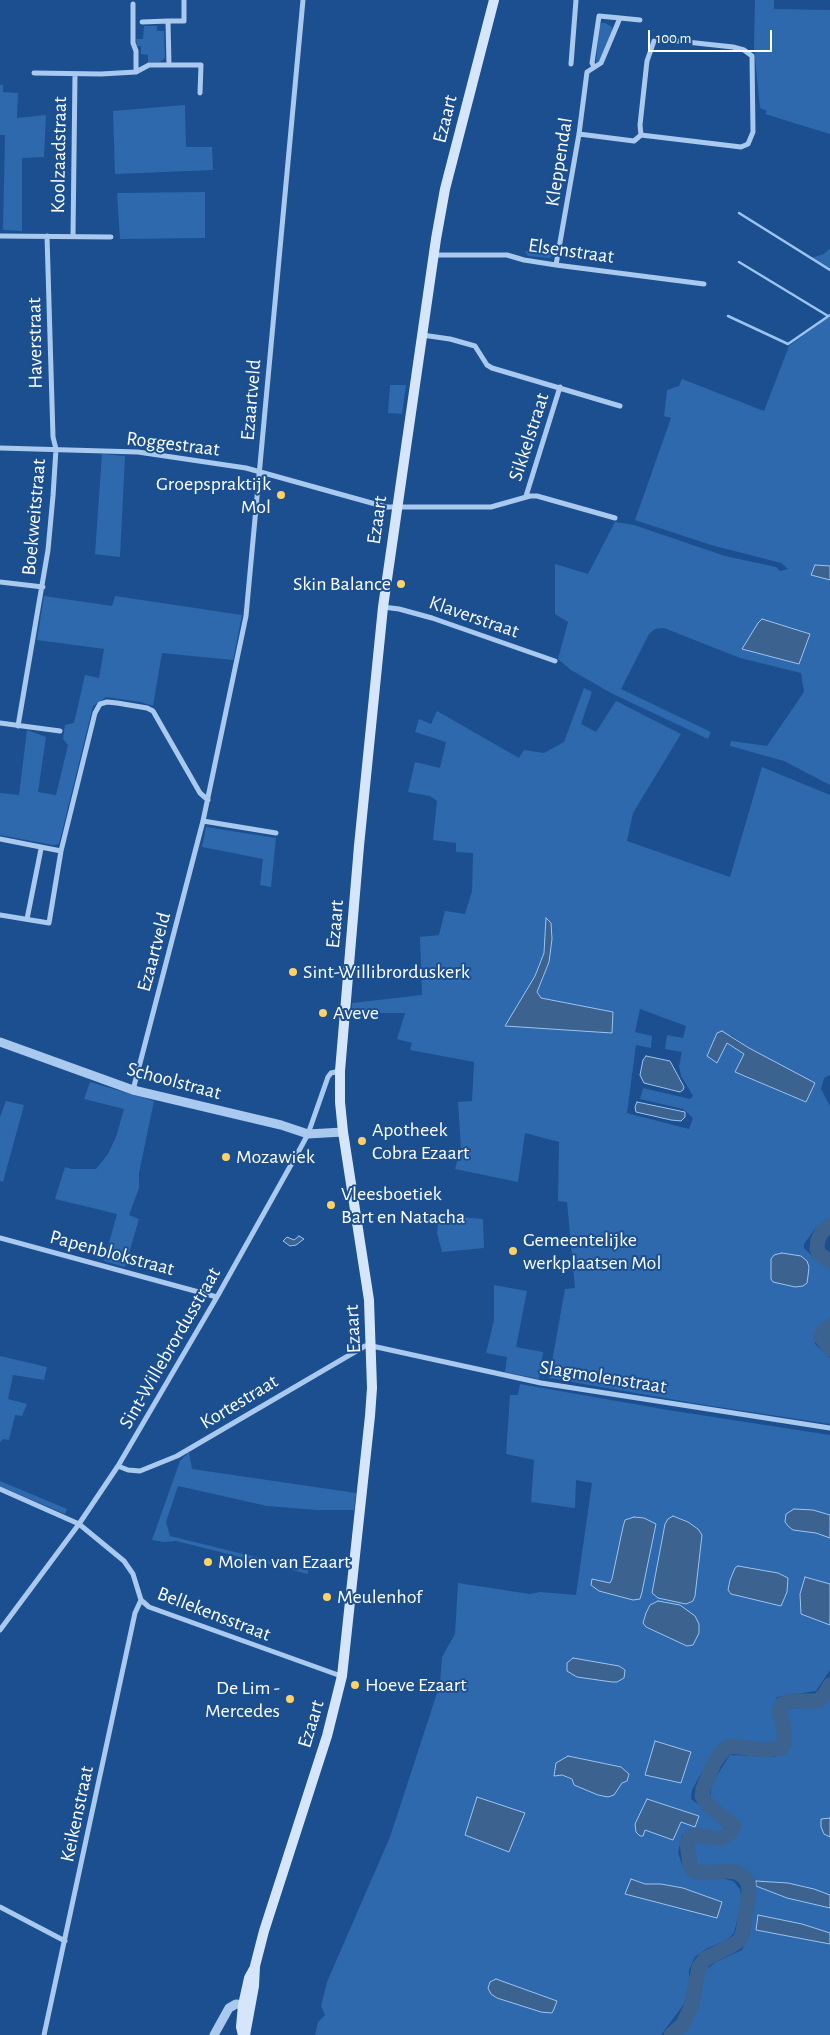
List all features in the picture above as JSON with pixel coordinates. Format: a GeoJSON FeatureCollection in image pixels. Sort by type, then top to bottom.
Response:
{"type":"FeatureCollection","features":[{"type":"Feature","properties":{"kind":"main road","name":"Ezaart"},"geometry":{"type":"LineString","coordinates":[[244,2035],[241,2027],[247,2005],[248,1978],[255,1966],[264,1931],[327,1736],[342,1676],[370,1416],[372,1346],[369,1300],[343,1132],[340,1071],[359,846],[383,607],[434,255],[445,189],[494,0]]}},
{"type":"Feature","properties":{"kind":"street"},"geometry":{"type":"LineString","coordinates":[[142,22],[184,22],[184,0]]}},
{"type":"Feature","properties":{"kind":"street","name":"Ezaartveld"},"geometry":{"type":"LineString","coordinates":[[133,1090],[208,800],[247,609],[303,0]]}},
{"type":"Feature","properties":{"kind":"street"},"geometry":{"type":"LineString","coordinates":[[571,64],[576,0]]}},
{"type":"Feature","properties":{"kind":"street"},"geometry":{"type":"LineString","coordinates":[[133,4],[133,43],[136,51],[136,72]]}},
{"type":"Feature","properties":{"kind":"street","name":"Kleppendal"},"geometry":{"type":"LineString","coordinates":[[594,67],[592,63],[599,16],[640,20]]}},
{"type":"Feature","properties":{"kind":"street","name":"Kleppendal"},"geometry":{"type":"LineString","coordinates":[[556,265],[580,134],[587,72],[594,67],[600,66],[602,63],[620,18]]}},
{"type":"Feature","properties":{"kind":"street"},"geometry":{"type":"LineString","coordinates":[[168,21],[169,65]]}},
{"type":"Feature","properties":{"kind":"street"},"geometry":{"type":"LineString","coordinates":[[659,39],[733,47],[744,50],[752,56],[753,132],[748,144],[741,147],[641,135],[640,125],[647,60],[654,41],[659,39]]}},
{"type":"Feature","properties":{"kind":"street","name":"Koolzaadstraat"},"geometry":{"type":"LineString","coordinates":[[34,73],[75,75],[136,72],[148,65],[201,65],[200,93]]}},
{"type":"Feature","properties":{"kind":"street","name":"Koolzaadstraat"},"geometry":{"type":"LineString","coordinates":[[73,236],[75,75]]}},
{"type":"Feature","properties":{"kind":"street"},"geometry":{"type":"LineString","coordinates":[[580,134],[634,142],[641,135]]}},
{"type":"Feature","properties":{"kind":"street"},"geometry":{"type":"LineString","coordinates":[[0,236],[111,237]]}},
{"type":"Feature","properties":{"kind":"street","name":"Haverstraat"},"geometry":{"type":"LineString","coordinates":[[47,236],[53,438],[56,449]]}},
{"type":"Feature","properties":{"kind":"street","name":"Elsenstraat"},"geometry":{"type":"LineString","coordinates":[[434,255],[507,255],[556,265],[704,284]]}},
{"type":"Feature","properties":{"kind":"street","name":"Sikkelstraat"},"geometry":{"type":"LineString","coordinates":[[422,335],[450,339],[475,346],[487,365],[492,368],[560,387],[567,392],[620,406]]}},
{"type":"Feature","properties":{"kind":"street","name":"Sikkelstraat"},"geometry":{"type":"LineString","coordinates":[[526,496],[560,387]]}},
{"type":"Feature","properties":{"kind":"street","name":"Roggestraat"},"geometry":{"type":"LineString","coordinates":[[0,448],[138,452],[246,468],[268,476],[386,507],[491,507],[500,506],[526,496]]}},
{"type":"Feature","properties":{"kind":"street","name":"Boekweitstraat"},"geometry":{"type":"LineString","coordinates":[[18,726],[43,587],[48,550],[56,449]]}},
{"type":"Feature","properties":{"kind":"street"},"geometry":{"type":"LineString","coordinates":[[526,496],[537,496],[615,518]]}},
{"type":"Feature","properties":{"kind":"street","name":"Boekweitstraat"},"geometry":{"type":"LineString","coordinates":[[0,582],[43,587]]}},
{"type":"Feature","properties":{"kind":"street","name":"Klaverstraat"},"geometry":{"type":"LineString","coordinates":[[383,607],[424,615],[555,661]]}},
{"type":"Feature","properties":{"kind":"street"},"geometry":{"type":"LineString","coordinates":[[0,915],[49,923],[61,852],[95,713],[100,704],[107,702],[147,708],[156,716],[200,793],[208,800]]}},
{"type":"Feature","properties":{"kind":"street"},"geometry":{"type":"LineString","coordinates":[[0,723],[60,731]]}},
{"type":"Feature","properties":{"kind":"street"},"geometry":{"type":"LineString","coordinates":[[203,821],[276,833]]}},
{"type":"Feature","properties":{"kind":"street"},"geometry":{"type":"LineString","coordinates":[[0,840],[61,852]]}},
{"type":"Feature","properties":{"kind":"street"},"geometry":{"type":"LineString","coordinates":[[27,919],[41,849]]}},
{"type":"Feature","properties":{"kind":"street","name":"Schoolstraat"},"geometry":{"type":"LineString","coordinates":[[0,1042],[133,1090],[281,1125],[308,1134],[343,1132]]}},
{"type":"Feature","properties":{"kind":"street","name":"Sint-Willebrordusstraat"},"geometry":{"type":"LineString","coordinates":[[0,1630],[79,1524],[118,1466],[217,1297],[308,1134],[328,1077],[331,1073],[340,1071]]}},
{"type":"Feature","properties":{"kind":"street","name":"Papenblokstraat"},"geometry":{"type":"LineString","coordinates":[[0,1238],[217,1297]]}},
{"type":"Feature","properties":{"kind":"street","name":"Slagmolenstraat"},"geometry":{"type":"LineString","coordinates":[[372,1346],[541,1383],[830,1428]]}},
{"type":"Feature","properties":{"kind":"street","name":"Kortestraat"},"geometry":{"type":"LineString","coordinates":[[118,1466],[128,1470],[140,1471],[177,1456],[359,1348],[372,1346]]}},
{"type":"Feature","properties":{"kind":"street","name":"Bellekensstraat"},"geometry":{"type":"LineString","coordinates":[[0,1489],[79,1524],[124,1561],[133,1574],[141,1600],[154,1610],[342,1676]]}},
{"type":"Feature","properties":{"kind":"street","name":"Keikenstraat"},"geometry":{"type":"LineString","coordinates":[[44,2035],[135,1613],[141,1600]]}},
{"type":"Feature","properties":{"kind":"street"},"geometry":{"type":"LineString","coordinates":[[0,1907],[65,1941]]}},
{"type":"Feature","properties":{"kind":"street"},"geometry":{"type":"LineString","coordinates":[[214,2035],[228,2008],[236,2004],[247,2005]]}},
{"type":"Feature","properties":{"kind":"shaded area"},"geometry":{"type":"Polygon","coordinates":[[[755,0],[774,0],[774,9],[830,10],[830,134],[765,114],[767,111],[760,108],[754,47],[755,0]]]}},
{"type":"Feature","properties":{"kind":"shaded area"},"geometry":{"type":"Polygon","coordinates":[[[601,23],[612,27],[612,31],[600,60],[596,63],[599,26],[601,23]]]}},
{"type":"Feature","properties":{"kind":"shaded area"},"geometry":{"type":"Polygon","coordinates":[[[144,26],[157,26],[157,31],[164,31],[165,58],[160,62],[148,62],[148,55],[141,54],[141,46],[137,46],[136,39],[143,39],[144,26]]]}},
{"type":"Feature","properties":{"kind":"shaded area"},"geometry":{"type":"Polygon","coordinates":[[[0,85],[3,85],[3,92],[18,93],[17,118],[46,115],[44,157],[22,158],[22,231],[3,230],[5,135],[0,135],[0,85]]]}},
{"type":"Feature","properties":{"kind":"shaded area"},"geometry":{"type":"Polygon","coordinates":[[[185,105],[186,147],[212,147],[213,170],[115,174],[113,111],[185,105]]]}},
{"type":"Feature","properties":{"kind":"shaded area"},"geometry":{"type":"Polygon","coordinates":[[[205,192],[205,238],[120,239],[117,193],[205,192]]]}},
{"type":"Feature","properties":{"kind":"shaded area"},"geometry":{"type":"Polygon","coordinates":[[[830,248],[830,270],[811,258],[824,254],[830,248]]]}},
{"type":"Feature","properties":{"kind":"shaded area"},"geometry":{"type":"Polygon","coordinates":[[[555,249],[554,254],[550,258],[528,256],[525,252],[526,251],[555,249]]]}},
{"type":"Feature","properties":{"kind":"shaded area"},"geometry":{"type":"Polygon","coordinates":[[[830,316],[830,566],[812,574],[830,580],[830,785],[784,761],[730,746],[731,741],[767,746],[804,692],[801,673],[740,658],[664,628],[655,629],[649,634],[621,689],[711,732],[708,739],[611,693],[571,670],[558,659],[568,622],[555,614],[555,564],[588,574],[615,522],[634,525],[725,556],[776,567],[780,571],[788,569],[781,563],[711,545],[635,520],[671,418],[664,416],[667,390],[679,386],[682,379],[764,411],[789,346],[830,316]]]}},
{"type":"Feature","properties":{"kind":"shaded area"},"geometry":{"type":"Polygon","coordinates":[[[390,385],[406,385],[402,414],[388,413],[390,385]]]}},
{"type":"Feature","properties":{"kind":"shaded area"},"geometry":{"type":"Polygon","coordinates":[[[102,454],[125,456],[120,557],[95,554],[102,454]]]}},
{"type":"Feature","properties":{"kind":"shaded area"},"geometry":{"type":"Polygon","coordinates":[[[815,565],[830,566],[830,580],[811,575],[815,565]]]}},
{"type":"Feature","properties":{"kind":"shaded area"},"geometry":{"type":"Polygon","coordinates":[[[44,596],[112,606],[115,596],[242,615],[233,660],[162,653],[153,706],[141,702],[106,697],[93,706],[59,844],[53,845],[0,835],[0,793],[19,795],[27,730],[46,737],[38,792],[56,795],[68,745],[63,739],[65,725],[74,723],[85,675],[99,678],[104,649],[37,640],[44,596]]]}},
{"type":"Feature","properties":{"kind":"shaded area"},"geometry":{"type":"Polygon","coordinates":[[[762,619],[810,634],[799,664],[742,649],[762,619]]]}},
{"type":"Feature","properties":{"kind":"shaded area"},"geometry":{"type":"Polygon","coordinates":[[[584,688],[592,692],[581,724],[596,732],[616,701],[681,734],[633,813],[627,841],[730,877],[762,767],[830,795],[830,1075],[824,1078],[821,1089],[830,1106],[830,1219],[815,1229],[804,1244],[804,1248],[813,1257],[830,1267],[830,1318],[822,1324],[817,1333],[815,1344],[830,1358],[830,1424],[549,1378],[565,1289],[575,1288],[567,1202],[558,1201],[559,1142],[525,1133],[518,1182],[455,1169],[461,1148],[458,1102],[472,1101],[474,1062],[410,1050],[412,1043],[397,1039],[405,1013],[352,1013],[352,1003],[422,995],[420,937],[439,935],[445,911],[465,914],[472,891],[473,853],[456,852],[456,843],[433,840],[437,801],[430,796],[408,792],[415,762],[440,768],[446,742],[415,732],[419,719],[431,724],[437,711],[519,758],[524,750],[544,753],[564,742],[584,688]],[[546,919],[544,953],[535,976],[506,1026],[613,1012],[541,998],[537,992],[549,962],[552,939],[551,923],[546,919]],[[640,1009],[635,1032],[652,1036],[651,1048],[636,1045],[627,1113],[689,1129],[693,1118],[683,1109],[640,1099],[643,1088],[690,1099],[693,1096],[681,1076],[679,1066],[682,1052],[665,1049],[667,1035],[683,1038],[686,1026],[640,1009]],[[731,1035],[726,1042],[744,1054],[735,1072],[806,1102],[814,1083],[749,1048],[731,1035]]]}},
{"type":"Feature","properties":{"kind":"shaded area"},"geometry":{"type":"Polygon","coordinates":[[[206,827],[276,838],[271,887],[260,885],[263,859],[202,847],[206,827]]]}},
{"type":"Feature","properties":{"kind":"shaded area"},"geometry":{"type":"Polygon","coordinates":[[[546,918],[551,923],[552,939],[549,962],[537,992],[541,998],[613,1012],[612,1033],[505,1026],[535,976],[544,953],[546,918]]]}},
{"type":"Feature","properties":{"kind":"shaded area"},"geometry":{"type":"Polygon","coordinates":[[[722,1031],[749,1048],[815,1083],[806,1102],[735,1072],[744,1054],[727,1043],[717,1063],[707,1056],[717,1033],[722,1031]]]}},
{"type":"Feature","properties":{"kind":"shaded area"},"geometry":{"type":"Polygon","coordinates":[[[646,1056],[670,1061],[684,1087],[683,1090],[680,1092],[644,1083],[640,1075],[643,1060],[646,1056]]]}},
{"type":"Feature","properties":{"kind":"shaded area"},"geometry":{"type":"Polygon","coordinates":[[[90,1082],[154,1101],[139,1173],[139,1188],[129,1215],[139,1219],[125,1267],[104,1261],[117,1214],[55,1199],[65,1167],[72,1169],[96,1169],[108,1154],[116,1137],[124,1109],[84,1099],[90,1082]]]}},
{"type":"Feature","properties":{"kind":"shaded area"},"geometry":{"type":"Polygon","coordinates":[[[6,1101],[24,1105],[3,1182],[0,1181],[0,1117],[6,1101]]]}},
{"type":"Feature","properties":{"kind":"shaded area"},"geometry":{"type":"Polygon","coordinates":[[[637,1102],[685,1112],[685,1117],[681,1121],[671,1120],[636,1112],[637,1102]]]}},
{"type":"Feature","properties":{"kind":"shaded area"},"geometry":{"type":"Polygon","coordinates":[[[413,1213],[483,1219],[484,1248],[442,1252],[437,1233],[438,1223],[413,1221],[413,1213]]]}},
{"type":"Feature","properties":{"kind":"shaded area"},"geometry":{"type":"Polygon","coordinates":[[[299,1236],[304,1239],[296,1245],[290,1246],[283,1241],[287,1237],[294,1240],[299,1236]]]}},
{"type":"Feature","properties":{"kind":"shaded area"},"geometry":{"type":"Polygon","coordinates":[[[782,1253],[801,1256],[807,1261],[809,1267],[807,1283],[803,1286],[795,1287],[773,1282],[771,1279],[771,1259],[774,1255],[782,1253]]]}},
{"type":"Feature","properties":{"kind":"shaded area"},"geometry":{"type":"Polygon","coordinates":[[[494,1285],[527,1291],[516,1347],[543,1352],[539,1379],[505,1372],[507,1357],[486,1353],[494,1320],[494,1285]]]}},
{"type":"Feature","properties":{"kind":"shaded area"},"geometry":{"type":"Polygon","coordinates":[[[0,1356],[47,1367],[44,1380],[13,1375],[8,1399],[27,1404],[22,1416],[15,1415],[9,1440],[3,1439],[0,1442],[0,1356]]]}},
{"type":"Feature","properties":{"kind":"shaded area"},"geometry":{"type":"Polygon","coordinates":[[[520,1384],[668,1410],[830,1435],[830,1670],[816,1691],[777,1697],[775,1703],[780,1733],[778,1745],[774,1747],[734,1740],[718,1746],[692,1790],[691,1799],[712,1814],[723,1825],[724,1831],[719,1834],[696,1830],[682,1835],[678,1853],[683,1867],[692,1878],[721,1878],[733,1881],[740,1889],[742,1900],[734,1933],[727,1940],[706,1949],[695,1957],[689,1970],[689,1986],[684,2004],[661,2035],[315,2035],[318,2022],[325,2015],[321,2006],[327,1982],[390,1837],[440,1684],[442,1657],[455,1634],[458,1583],[530,1594],[540,1592],[576,1595],[592,1483],[576,1480],[575,1508],[531,1502],[534,1460],[506,1454],[510,1395],[518,1395],[520,1384]],[[568,1756],[562,1775],[572,1780],[574,1785],[598,1795],[608,1797],[628,1774],[621,1767],[568,1756]],[[631,1879],[625,1894],[721,1903],[683,1888],[645,1884],[631,1879]]]}},
{"type":"Feature","properties":{"kind":"shaded area"},"geometry":{"type":"Polygon","coordinates":[[[189,1452],[192,1469],[356,1493],[354,1510],[317,1510],[267,1506],[178,1486],[166,1522],[170,1536],[308,1570],[308,1574],[176,1541],[152,1540],[180,1461],[189,1452]]]}},
{"type":"Feature","properties":{"kind":"shaded area"},"geometry":{"type":"Polygon","coordinates":[[[0,1481],[67,1509],[65,1514],[0,1486],[0,1481]]]}},
{"type":"Feature","properties":{"kind":"shaded area"},"geometry":{"type":"Polygon","coordinates":[[[794,1509],[813,1510],[830,1515],[830,1538],[816,1533],[793,1530],[788,1526],[785,1522],[786,1514],[794,1509]]]}},
{"type":"Feature","properties":{"kind":"shaded area"},"geometry":{"type":"Polygon","coordinates":[[[673,1516],[688,1522],[698,1529],[702,1535],[695,1596],[693,1601],[686,1604],[658,1598],[652,1593],[665,1524],[673,1516]]]}},
{"type":"Feature","properties":{"kind":"shaded area"},"geometry":{"type":"Polygon","coordinates":[[[634,1517],[644,1518],[656,1524],[640,1599],[633,1600],[599,1591],[591,1585],[592,1579],[610,1583],[625,1520],[634,1517]]]}},
{"type":"Feature","properties":{"kind":"shaded area"},"geometry":{"type":"Polygon","coordinates":[[[738,1566],[778,1573],[788,1578],[787,1592],[781,1606],[731,1594],[728,1590],[730,1580],[735,1568],[738,1566]]]}},
{"type":"Feature","properties":{"kind":"shaded area"},"geometry":{"type":"Polygon","coordinates":[[[805,1577],[830,1584],[830,1625],[801,1614],[800,1594],[805,1577]]]}},
{"type":"Feature","properties":{"kind":"shaded area"},"geometry":{"type":"Polygon","coordinates":[[[658,1601],[680,1605],[695,1616],[699,1624],[699,1633],[693,1645],[687,1646],[646,1627],[643,1623],[646,1613],[650,1605],[658,1601]]]}},
{"type":"Feature","properties":{"kind":"shaded area"},"geometry":{"type":"Polygon","coordinates":[[[573,1658],[619,1666],[625,1670],[624,1678],[617,1682],[612,1682],[577,1677],[567,1671],[567,1663],[573,1658]]]}},
{"type":"Feature","properties":{"kind":"shaded area"},"geometry":{"type":"Polygon","coordinates":[[[830,1697],[830,1818],[825,1818],[824,1834],[830,1837],[830,1895],[788,1883],[756,1881],[748,1871],[737,1865],[702,1866],[695,1864],[691,1847],[693,1843],[698,1841],[720,1844],[737,1834],[740,1827],[738,1820],[717,1806],[710,1798],[712,1783],[730,1755],[774,1757],[788,1751],[790,1737],[788,1721],[785,1715],[787,1709],[823,1705],[830,1697]]]}},
{"type":"Feature","properties":{"kind":"shaded area"},"geometry":{"type":"Polygon","coordinates":[[[655,1741],[691,1752],[681,1783],[645,1775],[655,1741]]]}},
{"type":"Feature","properties":{"kind":"shaded area"},"geometry":{"type":"Polygon","coordinates":[[[568,1756],[621,1767],[629,1774],[627,1781],[622,1783],[614,1795],[608,1797],[574,1785],[572,1779],[562,1775],[554,1776],[556,1763],[568,1756]]]}},
{"type":"Feature","properties":{"kind":"shaded area"},"geometry":{"type":"Polygon","coordinates":[[[477,1797],[525,1813],[509,1852],[465,1835],[477,1797]]]}},
{"type":"Feature","properties":{"kind":"shaded area"},"geometry":{"type":"Polygon","coordinates":[[[647,1799],[699,1816],[695,1827],[681,1822],[673,1840],[645,1830],[643,1836],[640,1836],[636,1832],[635,1824],[647,1799]]]}},
{"type":"Feature","properties":{"kind":"shaded area"},"geometry":{"type":"Polygon","coordinates":[[[830,1818],[830,1837],[824,1834],[821,1827],[821,1819],[830,1818]]]}},
{"type":"Feature","properties":{"kind":"shaded area"},"geometry":{"type":"Polygon","coordinates":[[[631,1879],[645,1884],[661,1884],[683,1888],[722,1902],[717,1918],[625,1894],[631,1879]]]}},
{"type":"Feature","properties":{"kind":"shaded area"},"geometry":{"type":"Polygon","coordinates":[[[756,1881],[788,1883],[814,1889],[830,1895],[830,1908],[787,1898],[756,1886],[756,1881]]]}},
{"type":"Feature","properties":{"kind":"shaded area"},"geometry":{"type":"Polygon","coordinates":[[[756,1886],[787,1898],[830,1908],[830,1933],[802,1924],[758,1915],[756,1930],[830,1944],[830,2035],[681,2035],[697,2009],[701,1996],[701,1981],[705,1970],[716,1962],[742,1950],[747,1940],[756,1886]]]}},
{"type":"Feature","properties":{"kind":"shaded area"},"geometry":{"type":"Polygon","coordinates":[[[758,1915],[802,1924],[830,1933],[830,1944],[756,1930],[758,1915]]]}},
{"type":"Feature","properties":{"kind":"shaded area"},"geometry":{"type":"Polygon","coordinates":[[[496,1979],[557,2001],[552,2013],[541,2012],[497,1998],[491,1994],[488,1988],[490,1982],[496,1979]]]}},
{"type":"Feature","properties":{"kind":"waterway"},"geometry":{"type":"LineString","coordinates":[[739,213],[830,270]]}},
{"type":"Feature","properties":{"kind":"waterway"},"geometry":{"type":"LineString","coordinates":[[739,262],[828,316]]}},
{"type":"Feature","properties":{"kind":"waterway"},"geometry":{"type":"LineString","coordinates":[[728,316],[788,344],[830,315]]}},
{"type":"Feature","properties":{"kind":"waterway"},"geometry":{"type":"LineString","coordinates":[[830,1225],[822,1232],[818,1240],[817,1249],[819,1254],[830,1261]]}},
{"type":"Feature","properties":{"kind":"waterway"},"geometry":{"type":"LineString","coordinates":[[830,1326],[821,1337],[830,1349]]}},
{"type":"Feature","properties":{"kind":"waterway"},"geometry":{"type":"LineString","coordinates":[[671,2035],[683,2024],[691,2007],[699,1967],[705,1959],[740,1940],[743,1932],[749,1892],[748,1883],[744,1877],[736,1872],[727,1871],[699,1873],[694,1871],[690,1865],[687,1843],[691,1836],[699,1835],[720,1839],[731,1832],[734,1826],[708,1805],[702,1796],[714,1763],[723,1751],[730,1746],[764,1750],[782,1748],[784,1729],[779,1711],[782,1704],[791,1701],[818,1701],[830,1685]]}},
{"type":"Feature","properties":{"kind":"place","name":"Groepspraktijk Mol"},"geometry":{"type":"Point","coordinates":[281,495]}},
{"type":"Feature","properties":{"kind":"place","name":"Skin Balance"},"geometry":{"type":"Point","coordinates":[401,584]}},
{"type":"Feature","properties":{"kind":"place","name":"Sint-Willibrorduskerk"},"geometry":{"type":"Point","coordinates":[293,972]}},
{"type":"Feature","properties":{"kind":"place","name":"Aveve"},"geometry":{"type":"Point","coordinates":[323,1013]}},
{"type":"Feature","properties":{"kind":"place","name":"Apotheek Cobra Ezaart"},"geometry":{"type":"Point","coordinates":[362,1141]}},
{"type":"Feature","properties":{"kind":"place","name":"Mozawiek"},"geometry":{"type":"Point","coordinates":[226,1157]}},
{"type":"Feature","properties":{"kind":"place","name":"Vleesboetiek Bart en Natacha"},"geometry":{"type":"Point","coordinates":[331,1205]}},
{"type":"Feature","properties":{"kind":"place","name":"Gemeentelijke werkplaatsen Mol"},"geometry":{"type":"Point","coordinates":[513,1251]}},
{"type":"Feature","properties":{"kind":"place","name":"Molen van Ezaart"},"geometry":{"type":"Point","coordinates":[208,1562]}},
{"type":"Feature","properties":{"kind":"place","name":"Meulenhof"},"geometry":{"type":"Point","coordinates":[327,1597]}},
{"type":"Feature","properties":{"kind":"place","name":"Hoeve Ezaart"},"geometry":{"type":"Point","coordinates":[355,1685]}},
{"type":"Feature","properties":{"kind":"place","name":"De Lim - Mercedes"},"geometry":{"type":"Point","coordinates":[290,1699]}}]}
